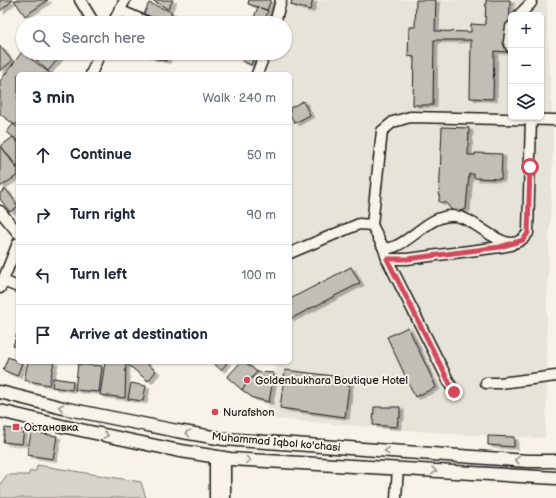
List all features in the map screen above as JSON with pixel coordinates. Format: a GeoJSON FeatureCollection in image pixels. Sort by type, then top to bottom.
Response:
{"type":"FeatureCollection","features":[{"type":"Feature","properties":{"kind":"main road"},"geometry":{"type":"LineString","coordinates":[[0,384],[5,394]]}},
{"type":"Feature","properties":{"kind":"main road","name":"Muhammad Iqbol ko'chasi"},"geometry":{"type":"LineString","coordinates":[[5,394],[177,431],[224,439],[528,461],[556,461]]}},
{"type":"Feature","properties":{"kind":"main road","name":"Muhammad Iqbol ko'chasi"},"geometry":{"type":"LineString","coordinates":[[0,411],[70,428],[230,459],[556,478]]}},
{"type":"Feature","properties":{"kind":"street"},"geometry":{"type":"LineString","coordinates":[[80,0],[90,16]]}},
{"type":"Feature","properties":{"kind":"street"},"geometry":{"type":"LineString","coordinates":[[116,16],[125,0]]}},
{"type":"Feature","properties":{"kind":"street"},"geometry":{"type":"LineString","coordinates":[[277,16],[281,0]]}},
{"type":"Feature","properties":{"kind":"street"},"geometry":{"type":"LineString","coordinates":[[522,12],[531,1]]}},
{"type":"Feature","properties":{"kind":"street"},"geometry":{"type":"LineString","coordinates":[[531,1],[531,12]]}},
{"type":"Feature","properties":{"kind":"street"},"geometry":{"type":"LineString","coordinates":[[119,10],[133,16]]}},
{"type":"Feature","properties":{"kind":"street"},"geometry":{"type":"LineString","coordinates":[[91,72],[97,60]]}},
{"type":"Feature","properties":{"kind":"street"},"geometry":{"type":"LineString","coordinates":[[258,72],[262,60]]}},
{"type":"Feature","properties":{"kind":"street"},"geometry":{"type":"LineString","coordinates":[[454,392],[387,259],[384,249],[372,225],[382,131],[394,122],[410,117],[508,118]]}},
{"type":"Feature","properties":{"kind":"street"},"geometry":{"type":"LineString","coordinates":[[544,119],[556,120]]}},
{"type":"Feature","properties":{"kind":"street"},"geometry":{"type":"LineString","coordinates":[[387,259],[407,259],[500,247],[515,244],[523,240],[528,233],[531,120]]}},
{"type":"Feature","properties":{"kind":"street"},"geometry":{"type":"LineString","coordinates":[[0,211],[16,231]]}},
{"type":"Feature","properties":{"kind":"street"},"geometry":{"type":"LineString","coordinates":[[384,249],[396,246],[442,217],[453,216],[466,219],[504,243],[515,244]]}},
{"type":"Feature","properties":{"kind":"street"},"geometry":{"type":"LineString","coordinates":[[292,251],[359,224],[372,225]]}},
{"type":"Feature","properties":{"kind":"street"},"geometry":{"type":"LineString","coordinates":[[16,248],[2,284],[16,287]]}},
{"type":"Feature","properties":{"kind":"street"},"geometry":{"type":"LineString","coordinates":[[486,383],[500,383],[556,376]]}},
{"type":"Feature","properties":{"kind":"street"},"geometry":{"type":"LineString","coordinates":[[215,457],[215,498]]}},
{"type":"Feature","properties":{"kind":"street"},"geometry":{"type":"LineString","coordinates":[[225,498],[226,459],[230,459]]}},
{"type":"Feature","properties":{"kind":"street"},"geometry":{"type":"LineString","coordinates":[[396,498],[398,468]]}},
{"type":"Feature","properties":{"kind":"shaded area"},"geometry":{"type":"Polygon","coordinates":[[[274,0],[547,0],[553,148],[547,302],[547,391],[545,438],[454,434],[265,418],[276,367],[272,364],[292,364],[292,72],[249,72],[253,60],[292,60],[292,16],[268,16],[274,0]]]}},
{"type":"Feature","properties":{"kind":"shaded area"},"geometry":{"type":"Polygon","coordinates":[[[37,465],[141,482],[146,498],[0,498],[0,484],[7,475],[29,475],[29,472],[36,471],[37,465]]]}},
{"type":"Feature","properties":{"kind":"building"},"geometry":{"type":"Polygon","coordinates":[[[0,0],[13,0],[0,11],[0,0]]]}},
{"type":"Feature","properties":{"kind":"building"},"geometry":{"type":"Polygon","coordinates":[[[14,0],[48,0],[25,16],[14,0]]]}},
{"type":"Feature","properties":{"kind":"building"},"geometry":{"type":"Polygon","coordinates":[[[152,0],[173,0],[168,9],[152,0]]]}},
{"type":"Feature","properties":{"kind":"building"},"geometry":{"type":"Polygon","coordinates":[[[249,0],[271,0],[267,10],[248,4],[249,0]]]}},
{"type":"Feature","properties":{"kind":"building"},"geometry":{"type":"Polygon","coordinates":[[[292,0],[313,0],[310,10],[291,5],[292,0]]]}},
{"type":"Feature","properties":{"kind":"building"},"geometry":{"type":"Polygon","coordinates":[[[416,0],[436,0],[435,31],[471,32],[471,24],[485,25],[486,0],[510,0],[510,12],[508,12],[508,52],[494,51],[493,99],[470,98],[471,40],[434,40],[433,105],[413,105],[414,57],[408,56],[409,27],[415,27],[416,0]]]}},
{"type":"Feature","properties":{"kind":"building"},"geometry":{"type":"Polygon","coordinates":[[[149,3],[172,12],[171,16],[149,16],[144,14],[149,3]]]}},
{"type":"Feature","properties":{"kind":"building"},"geometry":{"type":"Polygon","coordinates":[[[258,7],[268,11],[266,16],[255,16],[258,7]]]}},
{"type":"Feature","properties":{"kind":"building"},"geometry":{"type":"Polygon","coordinates":[[[0,46],[12,61],[0,71],[0,46]]]}},
{"type":"Feature","properties":{"kind":"building"},"geometry":{"type":"Polygon","coordinates":[[[16,60],[33,60],[48,72],[16,72],[15,125],[0,114],[0,81],[16,60]]]}},
{"type":"Feature","properties":{"kind":"building"},"geometry":{"type":"Polygon","coordinates":[[[36,60],[57,60],[48,71],[36,60]]]}},
{"type":"Feature","properties":{"kind":"building"},"geometry":{"type":"Polygon","coordinates":[[[242,60],[253,60],[251,65],[242,60]]]}},
{"type":"Feature","properties":{"kind":"building"},"geometry":{"type":"Polygon","coordinates":[[[303,101],[310,115],[295,123],[292,118],[292,107],[303,101]]]}},
{"type":"Feature","properties":{"kind":"building"},"geometry":{"type":"Polygon","coordinates":[[[13,124],[16,126],[16,139],[7,132],[13,124]]]}},
{"type":"Feature","properties":{"kind":"building"},"geometry":{"type":"Polygon","coordinates":[[[442,127],[469,128],[468,155],[475,155],[475,153],[502,154],[501,179],[474,178],[474,174],[469,174],[466,209],[457,212],[453,211],[447,203],[439,202],[442,127]]]}},
{"type":"Feature","properties":{"kind":"building"},"geometry":{"type":"Polygon","coordinates":[[[13,137],[16,141],[16,165],[1,146],[13,137]]]}},
{"type":"Feature","properties":{"kind":"building"},"geometry":{"type":"Polygon","coordinates":[[[1,146],[16,167],[16,176],[0,187],[1,146]]]}},
{"type":"Feature","properties":{"kind":"building"},"geometry":{"type":"Polygon","coordinates":[[[6,189],[16,203],[16,208],[10,212],[0,199],[0,193],[6,189]]]}},
{"type":"Feature","properties":{"kind":"building"},"geometry":{"type":"Polygon","coordinates":[[[351,267],[360,283],[292,318],[292,298],[351,267]]]}},
{"type":"Feature","properties":{"kind":"building"},"geometry":{"type":"Polygon","coordinates":[[[408,327],[436,387],[415,397],[387,337],[408,327]]]}},
{"type":"Feature","properties":{"kind":"building"},"geometry":{"type":"Polygon","coordinates":[[[16,337],[16,347],[13,346],[16,337]]]}},
{"type":"Feature","properties":{"kind":"building"},"geometry":{"type":"Polygon","coordinates":[[[8,357],[16,360],[16,364],[22,364],[17,376],[3,370],[8,357]]]}},
{"type":"Feature","properties":{"kind":"building"},"geometry":{"type":"Polygon","coordinates":[[[28,364],[54,364],[49,385],[24,380],[28,364]]]}},
{"type":"Feature","properties":{"kind":"building"},"geometry":{"type":"Polygon","coordinates":[[[78,364],[102,366],[99,392],[75,390],[78,364]]]}},
{"type":"Feature","properties":{"kind":"building"},"geometry":{"type":"Polygon","coordinates":[[[105,364],[126,364],[125,398],[100,395],[105,364]]]}},
{"type":"Feature","properties":{"kind":"building"},"geometry":{"type":"Polygon","coordinates":[[[127,364],[147,364],[156,371],[148,381],[127,364]]]}},
{"type":"Feature","properties":{"kind":"building"},"geometry":{"type":"Polygon","coordinates":[[[214,364],[226,364],[221,370],[214,364]]]}},
{"type":"Feature","properties":{"kind":"building"},"geometry":{"type":"Polygon","coordinates":[[[239,364],[247,364],[257,372],[242,390],[227,377],[239,364]]]}},
{"type":"Feature","properties":{"kind":"building"},"geometry":{"type":"Polygon","coordinates":[[[285,370],[350,378],[345,417],[280,408],[285,370]]]}},
{"type":"Feature","properties":{"kind":"building"},"geometry":{"type":"Polygon","coordinates":[[[257,372],[274,373],[269,402],[253,398],[242,390],[257,372]]]}},
{"type":"Feature","properties":{"kind":"building"},"geometry":{"type":"Polygon","coordinates":[[[53,378],[73,381],[72,390],[52,387],[53,378]]]}},
{"type":"Feature","properties":{"kind":"building"},"geometry":{"type":"Polygon","coordinates":[[[131,383],[146,386],[143,401],[128,399],[131,383]]]}},
{"type":"Feature","properties":{"kind":"building"},"geometry":{"type":"Polygon","coordinates":[[[374,407],[400,407],[400,418],[398,418],[397,427],[373,425],[374,407]]]}},
{"type":"Feature","properties":{"kind":"building"},"geometry":{"type":"Polygon","coordinates":[[[5,428],[24,430],[22,444],[3,442],[5,428]]]}},
{"type":"Feature","properties":{"kind":"building"},"geometry":{"type":"Polygon","coordinates":[[[31,432],[57,436],[53,459],[27,455],[31,432]]]}},
{"type":"Feature","properties":{"kind":"building"},"geometry":{"type":"Polygon","coordinates":[[[488,436],[514,437],[514,447],[488,445],[488,436]]]}},
{"type":"Feature","properties":{"kind":"place","name":"Goldenbukhara Boutique Hotel"},"geometry":{"type":"Point","coordinates":[247,380]}},
{"type":"Feature","properties":{"kind":"place","name":"Nurafshon"},"geometry":{"type":"Point","coordinates":[215,412]}},
{"type":"Feature","properties":{"kind":"place","name":"Остановка"},"geometry":{"type":"Point","coordinates":[16,427]}},
{"type":"Feature","properties":{"kind":"route"},"geometry":{"type":"LineString","coordinates":[[454,392],[387,259],[407,259],[500,247],[515,244],[523,240],[528,233],[530,167]]}}]}
